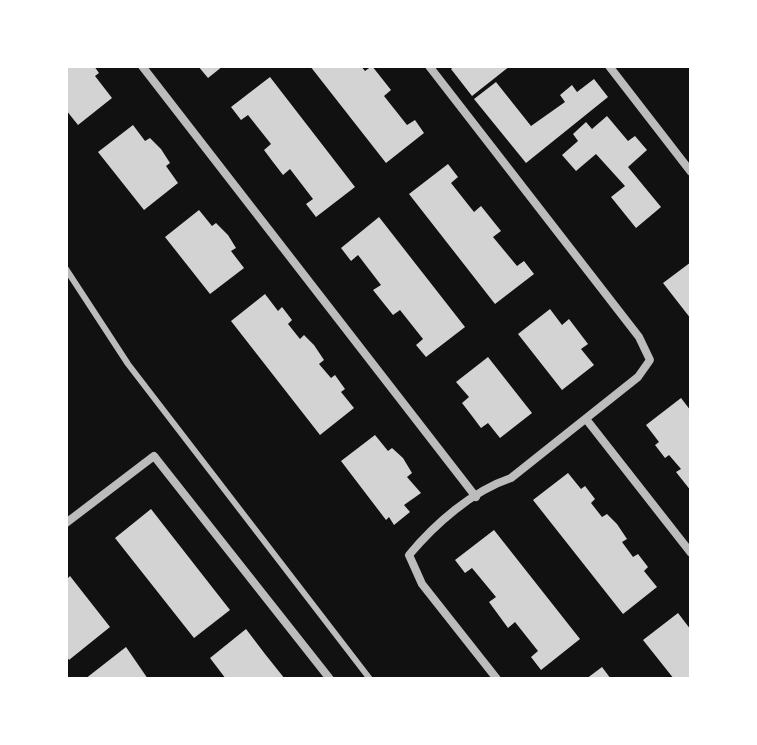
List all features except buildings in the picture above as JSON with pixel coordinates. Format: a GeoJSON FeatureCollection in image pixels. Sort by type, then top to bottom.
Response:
{"type":"FeatureCollection","features":[{"type":"Feature","properties":{"kind":"street"},"geometry":{"type":"LineString","coordinates":[[142,66],[476,497]]}},
{"type":"Feature","properties":{"kind":"street"},"geometry":{"type":"LineString","coordinates":[[429,66],[639,337],[650,360],[638,377],[511,478],[491,485],[427,534],[409,555],[422,584],[497,679]]}},
{"type":"Feature","properties":{"kind":"street"},"geometry":{"type":"LineString","coordinates":[[609,66],[691,172]]}},
{"type":"Feature","properties":{"kind":"street"},"geometry":{"type":"LineString","coordinates":[[586,419],[691,553]]}},
{"type":"Feature","properties":{"kind":"street"},"geometry":{"type":"LineString","coordinates":[[66,523],[154,456],[330,679]]}},
{"type":"Feature","properties":{"kind":"lane"},"geometry":{"type":"LineString","coordinates":[[66,269],[128,364],[370,679]]}}]}
